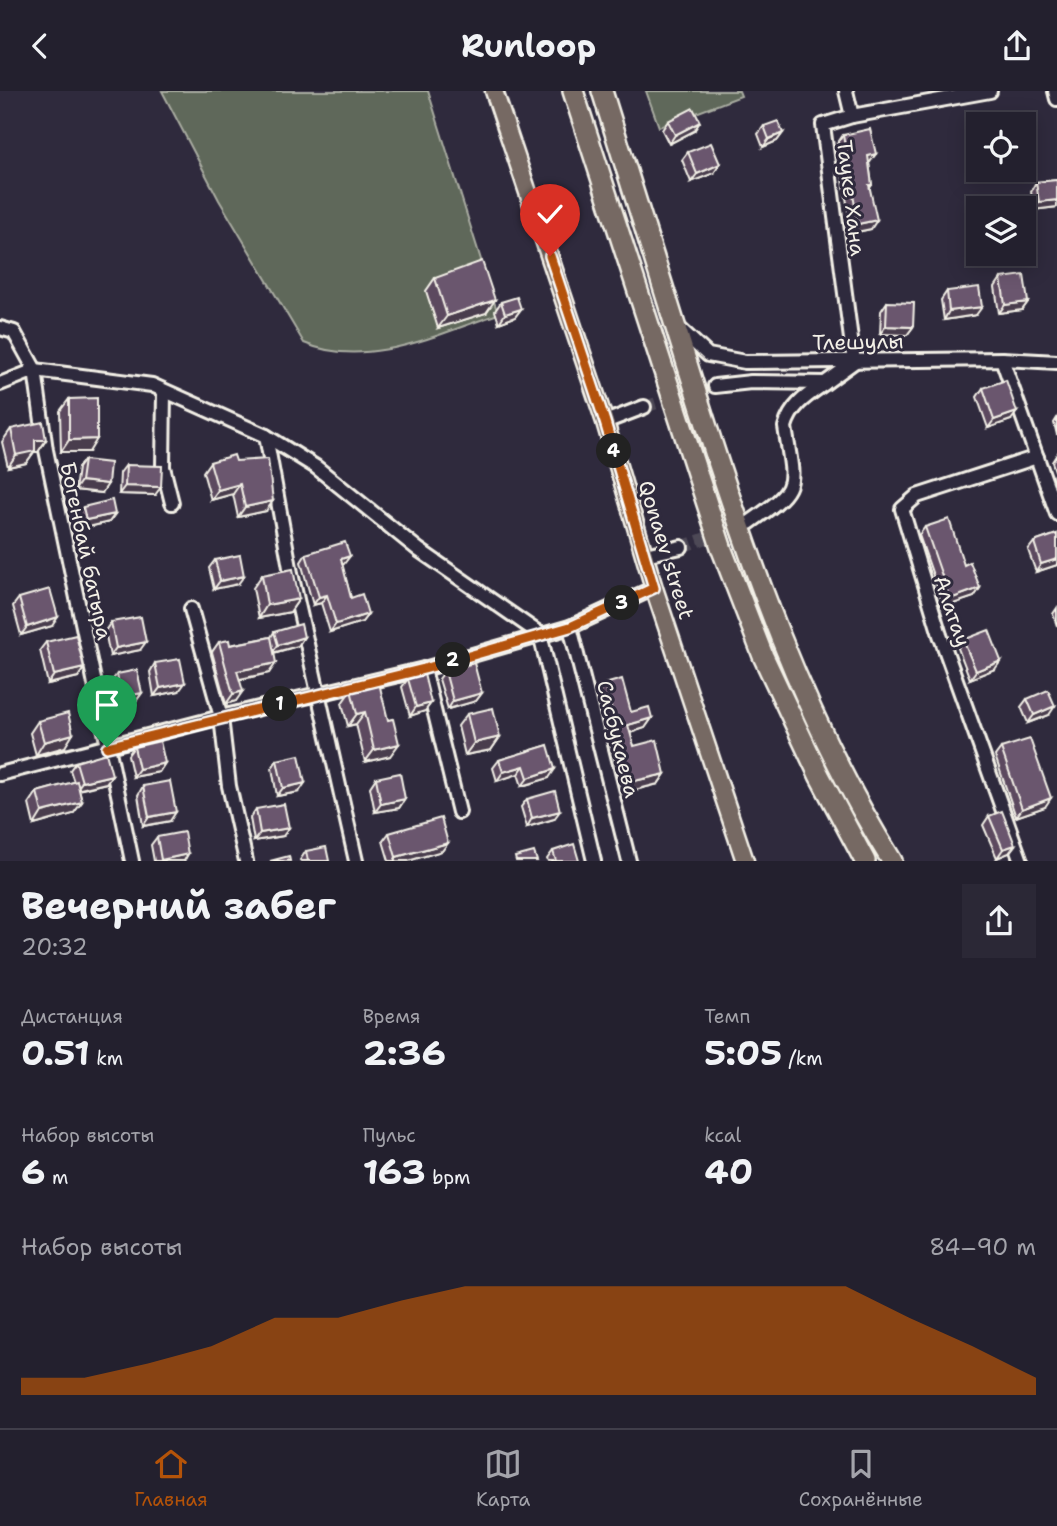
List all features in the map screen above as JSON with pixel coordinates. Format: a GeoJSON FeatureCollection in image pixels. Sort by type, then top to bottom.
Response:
{"type":"FeatureCollection","features":[{"type":"Feature","properties":{"kind":"highway"},"geometry":{"type":"LineString","coordinates":[[573,91],[722,550],[763,656],[819,775],[865,861]]}},
{"type":"Feature","properties":{"kind":"highway"},"geometry":{"type":"LineString","coordinates":[[602,91],[743,542],[784,647],[840,765],[892,861]]}},
{"type":"Feature","properties":{"kind":"main road","name":"Qonaev street"},"geometry":{"type":"LineString","coordinates":[[494,91],[605,422],[654,588],[745,861]]}},
{"type":"Feature","properties":{"kind":"street","name":"Тауке Хана"},"geometry":{"type":"LineString","coordinates":[[846,91],[852,116]]}},
{"type":"Feature","properties":{"kind":"street","name":"Тауке Хана"},"geometry":{"type":"LineString","coordinates":[[854,362],[823,125],[852,116],[990,91]]}},
{"type":"Feature","properties":{"kind":"street"},"geometry":{"type":"LineString","coordinates":[[1055,91],[1057,99]]}},
{"type":"Feature","properties":{"kind":"street","name":"Тлешулы"},"geometry":{"type":"LineString","coordinates":[[674,323],[708,355],[745,362],[1002,359],[1057,362]]}},
{"type":"Feature","properties":{"kind":"street"},"geometry":{"type":"LineString","coordinates":[[0,327],[14,332],[35,370]]}},
{"type":"Feature","properties":{"kind":"street"},"geometry":{"type":"LineString","coordinates":[[1002,359],[1057,514]]}},
{"type":"Feature","properties":{"kind":"street"},"geometry":{"type":"LineString","coordinates":[[749,523],[789,492],[793,480],[785,426],[787,418],[800,401],[854,362]]}},
{"type":"Feature","properties":{"kind":"street"},"geometry":{"type":"LineString","coordinates":[[0,384],[35,370],[152,386],[266,436],[316,467],[419,551],[540,634],[594,861]]}},
{"type":"Feature","properties":{"kind":"street","name":"Богенбай батыра"},"geometry":{"type":"LineString","coordinates":[[35,370],[46,450],[132,861]]}},
{"type":"Feature","properties":{"kind":"street"},"geometry":{"type":"LineString","coordinates":[[715,386],[751,382],[825,383]]}},
{"type":"Feature","properties":{"kind":"street"},"geometry":{"type":"LineString","coordinates":[[164,391],[163,467],[172,503]]}},
{"type":"Feature","properties":{"kind":"street"},"geometry":{"type":"LineString","coordinates":[[605,422],[644,407]]}},
{"type":"Feature","properties":{"kind":"street"},"geometry":{"type":"LineString","coordinates":[[266,436],[291,573],[356,861]]}},
{"type":"Feature","properties":{"kind":"street","name":"Алатау"},"geometry":{"type":"LineString","coordinates":[[1021,861],[940,635],[902,509],[917,496],[1037,457]]}},
{"type":"Feature","properties":{"kind":"street"},"geometry":{"type":"LineString","coordinates":[[645,555],[681,547]]}},
{"type":"Feature","properties":{"kind":"street"},"geometry":{"type":"LineString","coordinates":[[0,774],[221,717],[424,669],[570,627],[654,588]]}},
{"type":"Feature","properties":{"kind":"street"},"geometry":{"type":"LineString","coordinates":[[191,609],[221,717],[229,786],[246,861]]}},
{"type":"Feature","properties":{"kind":"street","name":"Сасбукаева"},"geometry":{"type":"LineString","coordinates":[[570,627],[629,861]]}},
{"type":"Feature","properties":{"kind":"street"},"geometry":{"type":"LineString","coordinates":[[424,669],[459,812]]}},
{"type":"Feature","properties":{"kind":"green space"},"geometry":{"type":"Polygon","coordinates":[[[162,91],[428,91],[498,314],[427,339],[377,351],[352,353],[304,343],[219,200],[162,91]]]}},
{"type":"Feature","properties":{"kind":"green space"},"geometry":{"type":"Polygon","coordinates":[[[646,91],[739,91],[741,96],[659,127],[646,91]]]}},
{"type":"Feature","properties":{"kind":"building"},"geometry":{"type":"Polygon","coordinates":[[[693,108],[700,122],[675,135],[668,121],[693,108]]]}},
{"type":"Feature","properties":{"kind":"building"},"geometry":{"type":"Polygon","coordinates":[[[778,121],[783,133],[769,139],[764,126],[778,121]]]}},
{"type":"Feature","properties":{"kind":"building"},"geometry":{"type":"Polygon","coordinates":[[[870,129],[876,154],[868,156],[872,185],[869,185],[877,220],[858,224],[843,135],[870,129]]]}},
{"type":"Feature","properties":{"kind":"building"},"geometry":{"type":"Polygon","coordinates":[[[711,143],[720,164],[697,174],[688,152],[711,143]]]}},
{"type":"Feature","properties":{"kind":"building"},"geometry":{"type":"Polygon","coordinates":[[[1057,180],[1057,200],[1039,202],[1036,182],[1057,180]]]}},
{"type":"Feature","properties":{"kind":"building"},"geometry":{"type":"Polygon","coordinates":[[[482,261],[495,300],[447,316],[435,278],[482,261]]]}},
{"type":"Feature","properties":{"kind":"building"},"geometry":{"type":"Polygon","coordinates":[[[1024,275],[1028,302],[1005,305],[1001,278],[1024,275]]]}},
{"type":"Feature","properties":{"kind":"building"},"geometry":{"type":"Polygon","coordinates":[[[979,287],[982,307],[949,311],[947,291],[979,287]]]}},
{"type":"Feature","properties":{"kind":"building"},"geometry":{"type":"Polygon","coordinates":[[[517,297],[521,309],[505,314],[501,302],[517,297]]]}},
{"type":"Feature","properties":{"kind":"building"},"geometry":{"type":"Polygon","coordinates":[[[887,302],[914,303],[913,327],[886,326],[887,302]]]}},
{"type":"Feature","properties":{"kind":"building"},"geometry":{"type":"Polygon","coordinates":[[[1006,380],[1017,412],[994,420],[983,388],[1006,380]]]}},
{"type":"Feature","properties":{"kind":"building"},"geometry":{"type":"Polygon","coordinates":[[[97,398],[97,439],[69,440],[69,399],[97,398]]]}},
{"type":"Feature","properties":{"kind":"building"},"geometry":{"type":"Polygon","coordinates":[[[43,422],[46,440],[35,440],[35,451],[16,455],[11,429],[43,422]]]}},
{"type":"Feature","properties":{"kind":"building"},"geometry":{"type":"Polygon","coordinates":[[[234,455],[236,461],[268,459],[273,501],[245,507],[240,484],[218,490],[210,462],[234,455]]]}},
{"type":"Feature","properties":{"kind":"building"},"geometry":{"type":"Polygon","coordinates":[[[84,460],[110,463],[108,484],[81,481],[84,460]]]}},
{"type":"Feature","properties":{"kind":"building"},"geometry":{"type":"Polygon","coordinates":[[[126,465],[162,466],[161,487],[125,486],[126,465]]]}},
{"type":"Feature","properties":{"kind":"building"},"geometry":{"type":"Polygon","coordinates":[[[112,500],[115,514],[86,520],[83,507],[112,500]]]}},
{"type":"Feature","properties":{"kind":"building"},"geometry":{"type":"Polygon","coordinates":[[[949,519],[964,565],[970,562],[980,588],[950,599],[925,527],[949,519]]]}},
{"type":"Feature","properties":{"kind":"building"},"geometry":{"type":"Polygon","coordinates":[[[1057,534],[1057,559],[1041,564],[1034,542],[1057,534]]]}},
{"type":"Feature","properties":{"kind":"building"},"geometry":{"type":"Polygon","coordinates":[[[345,542],[350,556],[341,559],[351,598],[362,594],[368,614],[336,624],[327,595],[319,597],[306,554],[345,542]]]}},
{"type":"Feature","properties":{"kind":"building"},"geometry":{"type":"Polygon","coordinates":[[[240,555],[244,576],[220,581],[215,560],[240,555]]]}},
{"type":"Feature","properties":{"kind":"building"},"geometry":{"type":"Polygon","coordinates":[[[293,569],[299,599],[267,605],[262,575],[293,569]]]}},
{"type":"Feature","properties":{"kind":"building"},"geometry":{"type":"Polygon","coordinates":[[[50,589],[58,617],[27,627],[19,598],[50,589]]]}},
{"type":"Feature","properties":{"kind":"building"},"geometry":{"type":"Polygon","coordinates":[[[141,617],[146,642],[116,648],[111,622],[141,617]]]}},
{"type":"Feature","properties":{"kind":"building"},"geometry":{"type":"Polygon","coordinates":[[[301,624],[304,637],[278,645],[274,632],[301,624]]]}},
{"type":"Feature","properties":{"kind":"building"},"geometry":{"type":"Polygon","coordinates":[[[989,630],[1001,661],[976,671],[963,640],[989,630]]]}},
{"type":"Feature","properties":{"kind":"building"},"geometry":{"type":"Polygon","coordinates":[[[76,635],[84,668],[54,675],[46,642],[76,635]]]}},
{"type":"Feature","properties":{"kind":"building"},"geometry":{"type":"Polygon","coordinates":[[[271,637],[276,663],[237,671],[243,691],[233,694],[219,642],[229,640],[230,645],[271,637]]]}},
{"type":"Feature","properties":{"kind":"building"},"geometry":{"type":"Polygon","coordinates":[[[180,659],[185,683],[160,688],[155,663],[180,659]]]}},
{"type":"Feature","properties":{"kind":"building"},"geometry":{"type":"Polygon","coordinates":[[[474,663],[482,693],[453,701],[445,671],[474,663]]]}},
{"type":"Feature","properties":{"kind":"building"},"geometry":{"type":"Polygon","coordinates":[[[137,670],[142,693],[121,697],[117,674],[137,670]]]}},
{"type":"Feature","properties":{"kind":"building"},"geometry":{"type":"Polygon","coordinates":[[[424,674],[431,703],[416,707],[408,679],[424,674]]]}},
{"type":"Feature","properties":{"kind":"building"},"geometry":{"type":"Polygon","coordinates":[[[622,679],[631,712],[649,707],[652,718],[628,725],[634,746],[657,740],[665,774],[630,782],[605,684],[622,679]]]}},
{"type":"Feature","properties":{"kind":"building"},"geometry":{"type":"Polygon","coordinates":[[[379,683],[388,720],[393,719],[399,744],[374,750],[365,712],[357,714],[351,690],[379,683]]]}},
{"type":"Feature","properties":{"kind":"building"},"geometry":{"type":"Polygon","coordinates":[[[1048,690],[1055,706],[1034,715],[1027,699],[1048,690]]]}},
{"type":"Feature","properties":{"kind":"building"},"geometry":{"type":"Polygon","coordinates":[[[493,708],[500,737],[474,743],[467,714],[493,708]]]}},
{"type":"Feature","properties":{"kind":"building"},"geometry":{"type":"Polygon","coordinates":[[[68,713],[73,734],[44,742],[38,721],[68,713]]]}},
{"type":"Feature","properties":{"kind":"building"},"geometry":{"type":"Polygon","coordinates":[[[1030,739],[1051,798],[1022,809],[1001,748],[1030,739]]]}},
{"type":"Feature","properties":{"kind":"building"},"geometry":{"type":"Polygon","coordinates":[[[160,741],[165,763],[139,769],[134,747],[160,741]]]}},
{"type":"Feature","properties":{"kind":"building"},"geometry":{"type":"Polygon","coordinates":[[[548,745],[555,769],[528,778],[524,766],[503,772],[499,760],[548,745]]]}},
{"type":"Feature","properties":{"kind":"building"},"geometry":{"type":"Polygon","coordinates":[[[106,753],[112,775],[82,782],[76,762],[106,753]]]}},
{"type":"Feature","properties":{"kind":"building"},"geometry":{"type":"Polygon","coordinates":[[[299,755],[305,783],[283,788],[277,760],[299,755]]]}},
{"type":"Feature","properties":{"kind":"building"},"geometry":{"type":"Polygon","coordinates":[[[400,773],[405,799],[381,804],[376,778],[400,773]]]}},
{"type":"Feature","properties":{"kind":"building"},"geometry":{"type":"Polygon","coordinates":[[[77,781],[82,802],[42,812],[37,792],[77,781]]]}},
{"type":"Feature","properties":{"kind":"building"},"geometry":{"type":"Polygon","coordinates":[[[170,781],[176,812],[149,817],[143,786],[170,781]]]}},
{"type":"Feature","properties":{"kind":"building"},"geometry":{"type":"Polygon","coordinates":[[[555,791],[560,811],[532,818],[527,799],[555,791]]]}},
{"type":"Feature","properties":{"kind":"building"},"geometry":{"type":"Polygon","coordinates":[[[284,804],[289,828],[260,833],[256,809],[284,804]]]}},
{"type":"Feature","properties":{"kind":"building"},"geometry":{"type":"Polygon","coordinates":[[[1002,811],[1015,845],[1003,849],[989,816],[1002,811]]]}},
{"type":"Feature","properties":{"kind":"building"},"geometry":{"type":"Polygon","coordinates":[[[441,818],[448,843],[396,857],[389,833],[441,818]]]}},
{"type":"Feature","properties":{"kind":"building"},"geometry":{"type":"Polygon","coordinates":[[[184,832],[188,854],[161,860],[157,837],[184,832]]]}},
{"type":"Feature","properties":{"kind":"building"},"geometry":{"type":"Polygon","coordinates":[[[574,844],[579,861],[556,861],[553,851],[574,844]]]}},
{"type":"Feature","properties":{"kind":"building"},"geometry":{"type":"Polygon","coordinates":[[[326,847],[329,861],[308,861],[306,851],[326,847]]]}},
{"type":"Feature","properties":{"kind":"building"},"geometry":{"type":"Polygon","coordinates":[[[534,852],[537,861],[516,861],[515,857],[534,852]]]}},
{"type":"Feature","properties":{"kind":"building"},"geometry":{"type":"Polygon","coordinates":[[[289,856],[290,861],[270,861],[289,856]]]}},
{"type":"Feature","properties":{"kind":"tunnel"},"geometry":{"type":"LineString","coordinates":[[644,407],[715,386]]}},
{"type":"Feature","properties":{"kind":"tunnel"},"geometry":{"type":"LineString","coordinates":[[681,547],[746,524]]}},
{"type":"Feature","properties":{"kind":"route"},"geometry":{"type":"LineString","coordinates":[[107,747],[424,669],[570,627],[654,588],[605,422],[550,256]]}}]}
